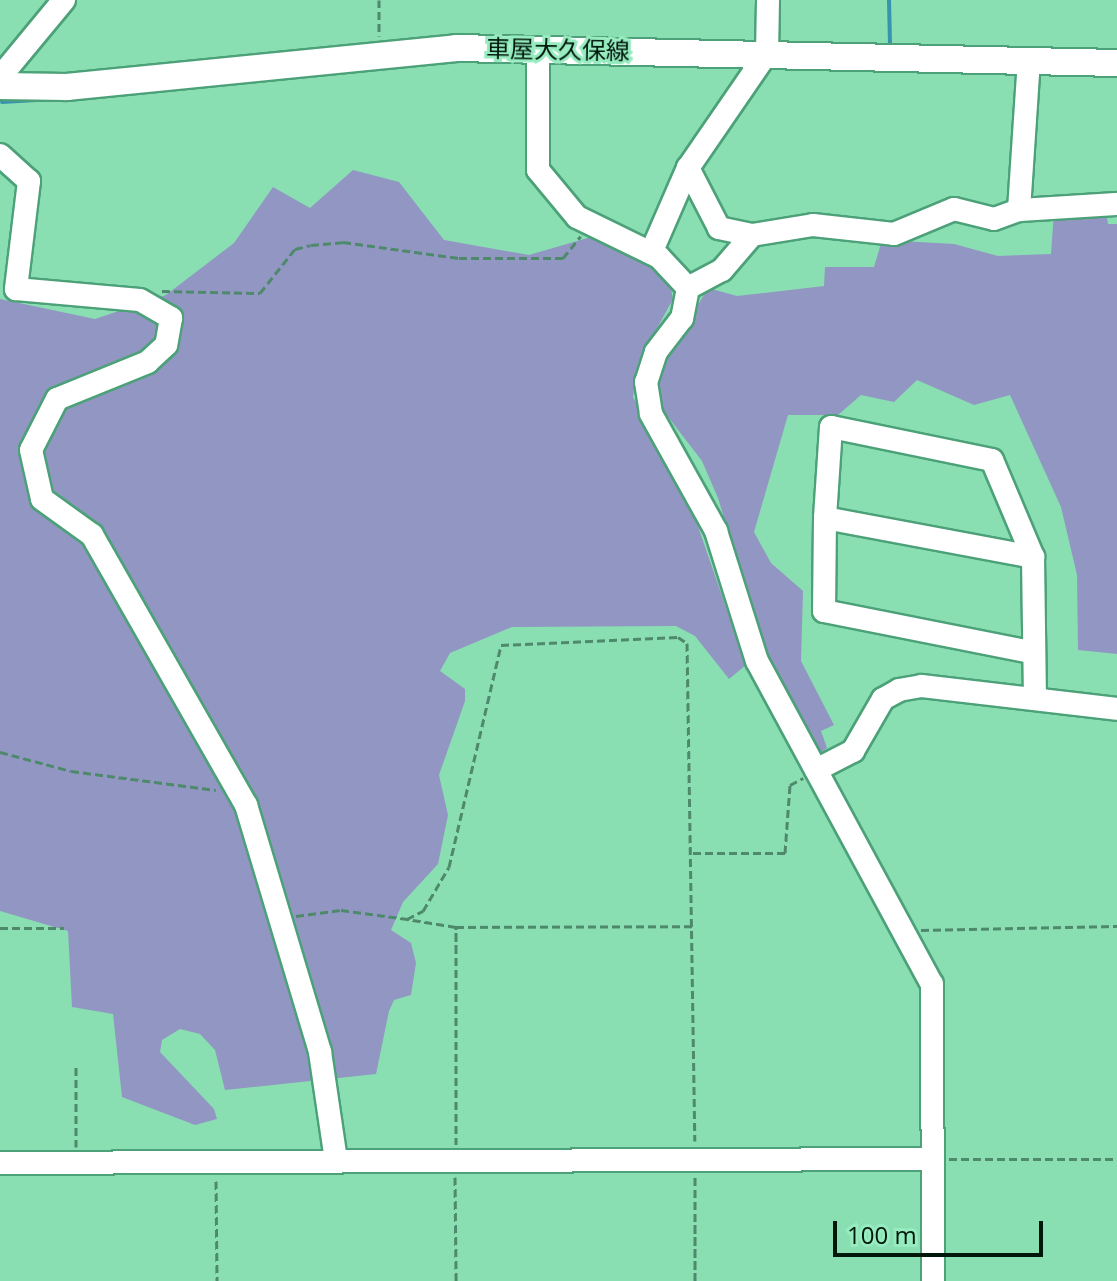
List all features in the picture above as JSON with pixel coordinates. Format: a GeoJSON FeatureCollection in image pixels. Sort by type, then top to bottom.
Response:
{"type":"FeatureCollection","features":[{"type":"Feature","properties":{"kind":"main road","name":"車屋大久保線"},"geometry":{"type":"LineString","coordinates":[[1,86],[67,87],[379,53],[538,48],[767,53],[1028,69],[1117,63]]}},
{"type":"Feature","properties":{"kind":"street"},"geometry":{"type":"LineString","coordinates":[[1,86],[6,70],[64,0]]}},
{"type":"Feature","properties":{"kind":"street"},"geometry":{"type":"LineString","coordinates":[[651,253],[688,168],[767,53],[768,0]]}},
{"type":"Feature","properties":{"kind":"street"},"geometry":{"type":"LineString","coordinates":[[538,48],[538,170],[551,194],[591,224],[651,253],[688,288]]}},
{"type":"Feature","properties":{"kind":"street"},"geometry":{"type":"LineString","coordinates":[[1019,210],[1028,69]]}},
{"type":"Feature","properties":{"kind":"street"},"geometry":{"type":"LineString","coordinates":[[0,155],[29,181],[16,289],[140,300],[171,318],[166,345],[148,362],[57,399],[31,450],[42,499],[92,535],[239,793],[320,1052],[336,1160]]}},
{"type":"Feature","properties":{"kind":"street"},"geometry":{"type":"LineString","coordinates":[[688,168],[719,228],[752,235],[828,225],[894,234],[954,209],[994,219],[1019,210],[1117,204]]}},
{"type":"Feature","properties":{"kind":"street"},"geometry":{"type":"LineString","coordinates":[[688,288],[722,270],[752,235]]}},
{"type":"Feature","properties":{"kind":"street"},"geometry":{"type":"LineString","coordinates":[[688,288],[682,318],[656,352],[646,382],[651,414],[716,531],[757,661],[932,984],[933,1281]]}},
{"type":"Feature","properties":{"kind":"street"},"geometry":{"type":"LineString","coordinates":[[1032,652],[824,611],[825,518],[831,427],[992,460],[1033,557],[1035,697]]}},
{"type":"Feature","properties":{"kind":"street"},"geometry":{"type":"LineString","coordinates":[[825,518],[1033,557]]}},
{"type":"Feature","properties":{"kind":"street"},"geometry":{"type":"LineString","coordinates":[[816,770],[853,751],[883,699],[899,690],[1035,697],[1117,709]]}},
{"type":"Feature","properties":{"kind":"street"},"geometry":{"type":"LineString","coordinates":[[0,1163],[933,1159]]}},
{"type":"Feature","properties":{"kind":"path"},"geometry":{"type":"LineString","coordinates":[[379,0],[379,53]]}},
{"type":"Feature","properties":{"kind":"path"},"geometry":{"type":"LineString","coordinates":[[157,291],[260,293],[295,249],[343,242],[397,254],[563,258],[591,224]]}},
{"type":"Feature","properties":{"kind":"path"},"geometry":{"type":"LineString","coordinates":[[407,919],[423,911],[449,867],[508,641],[687,643],[693,853],[695,1281]]}},
{"type":"Feature","properties":{"kind":"path"},"geometry":{"type":"LineString","coordinates":[[0,752],[110,778],[239,793]]}},
{"type":"Feature","properties":{"kind":"path"},"geometry":{"type":"LineString","coordinates":[[693,853],[785,853],[790,785],[816,770]]}},
{"type":"Feature","properties":{"kind":"path"},"geometry":{"type":"LineString","coordinates":[[280,918],[341,910],[456,927],[693,926]]}},
{"type":"Feature","properties":{"kind":"path"},"geometry":{"type":"LineString","coordinates":[[902,930],[1117,926]]}},
{"type":"Feature","properties":{"kind":"path"},"geometry":{"type":"LineString","coordinates":[[456,927],[456,1281]]}},
{"type":"Feature","properties":{"kind":"path"},"geometry":{"type":"LineString","coordinates":[[0,928],[64,928]]}},
{"type":"Feature","properties":{"kind":"path"},"geometry":{"type":"LineString","coordinates":[[76,1064],[76,1162]]}},
{"type":"Feature","properties":{"kind":"path"},"geometry":{"type":"LineString","coordinates":[[933,1159],[1117,1159]]}},
{"type":"Feature","properties":{"kind":"path"},"geometry":{"type":"LineString","coordinates":[[216,1161],[217,1281]]}},
{"type":"Feature","properties":{"kind":"shaded area"},"geometry":{"type":"Polygon","coordinates":[[[353,170],[399,182],[444,240],[529,255],[591,237],[654,261],[669,278],[673,299],[638,363],[633,397],[693,512],[746,665],[729,679],[695,636],[676,626],[512,627],[450,653],[440,671],[465,689],[465,701],[439,775],[448,815],[438,864],[403,902],[391,930],[411,943],[416,963],[411,995],[394,1000],[389,1011],[376,1074],[225,1090],[215,1050],[200,1034],[180,1029],[162,1040],[160,1052],[214,1109],[217,1119],[195,1125],[122,1097],[113,1014],[72,1007],[68,931],[0,911],[0,299],[95,319],[166,295],[234,243],[273,187],[310,208],[353,170]]]}},
{"type":"Feature","properties":{"kind":"shaded area"},"geometry":{"type":"Polygon","coordinates":[[[1054,212],[1106,212],[1108,224],[1117,224],[1117,654],[1078,650],[1077,575],[1061,507],[1010,395],[974,405],[917,380],[894,402],[861,395],[838,415],[788,415],[754,532],[771,563],[803,591],[801,661],[834,725],[821,731],[827,748],[820,753],[770,668],[718,498],[702,461],[662,409],[656,375],[708,288],[737,296],[824,286],[825,267],[874,267],[882,240],[954,244],[998,256],[1051,254],[1054,212]]]}},
{"type":"Feature","properties":{"kind":"waterway"},"geometry":{"type":"LineString","coordinates":[[889,0],[890,44]]}},
{"type":"Feature","properties":{"kind":"waterway"},"geometry":{"type":"LineString","coordinates":[[2,102],[53,99]]}}]}
